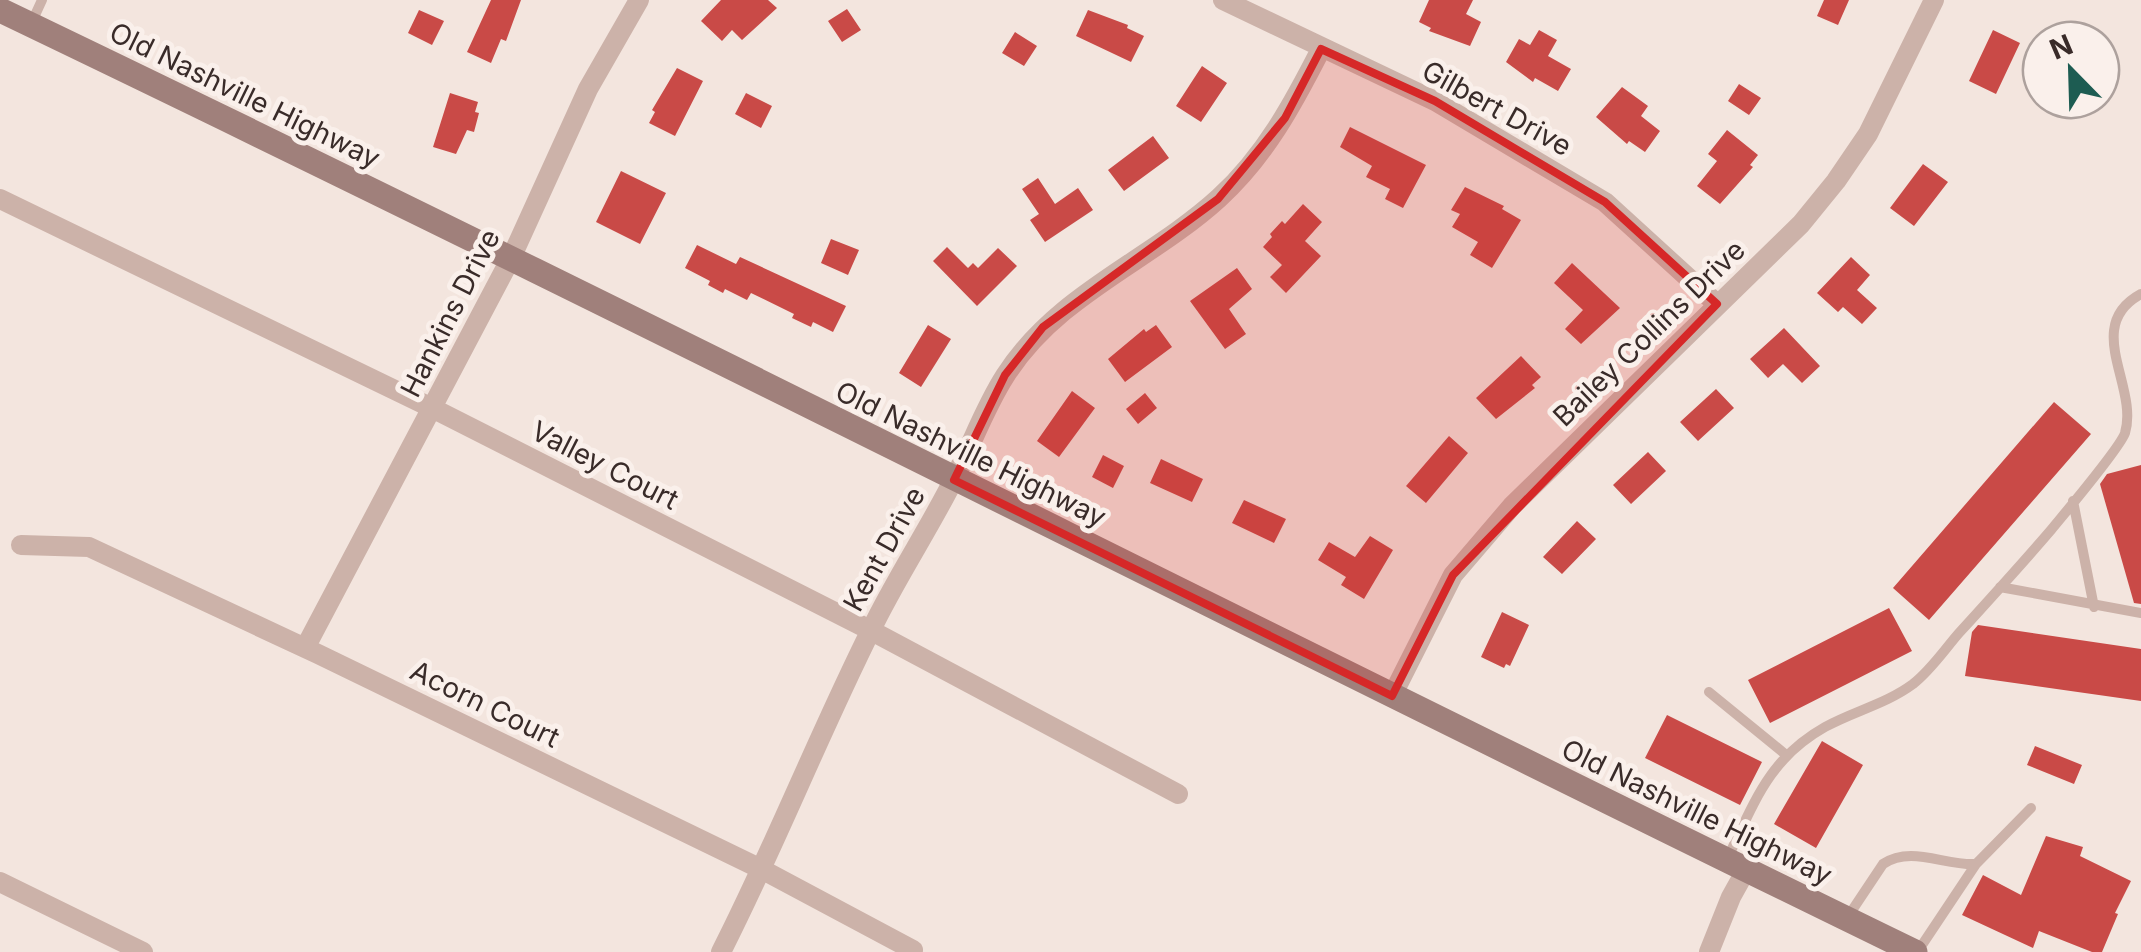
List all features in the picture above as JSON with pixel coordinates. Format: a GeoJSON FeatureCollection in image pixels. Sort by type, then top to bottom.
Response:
{"type":"FeatureCollection","features":[{"type":"Feature","properties":{"kind":"main road","name":"Old Nashville Highway"},"geometry":{"type":"LineString","coordinates":[[0,10],[512,256],[954,480],[1917,952]]}},
{"type":"Feature","properties":{"kind":"street","name":"Hankins Drive"},"geometry":{"type":"LineString","coordinates":[[305,648],[512,256],[588,89],[639,0]]}},
{"type":"Feature","properties":{"kind":"street","name":"Gilbert Drive"},"geometry":{"type":"LineString","coordinates":[[1223,0],[1434,101],[1606,202],[1716,304]]}},
{"type":"Feature","properties":{"kind":"street","name":"Bailey Collins Drive"},"geometry":{"type":"LineString","coordinates":[[1392,696],[1453,575],[1512,506],[1801,224],[1836,182],[1868,134],[1934,0]]}},
{"type":"Feature","properties":{"kind":"street","name":"Kent Drive"},"geometry":{"type":"LineString","coordinates":[[721,952],[763,870],[870,630],[954,480],[1005,376],[1043,327],[1218,199],[1253,163],[1285,118],[1321,50]]}},
{"type":"Feature","properties":{"kind":"street","name":"Valley Court"},"geometry":{"type":"LineString","coordinates":[[0,199],[432,408],[870,630],[1178,794]]}},
{"type":"Feature","properties":{"kind":"street","name":"Acorn Court"},"geometry":{"type":"LineString","coordinates":[[20,545],[89,548],[763,870],[913,950]]}},
{"type":"Feature","properties":{"kind":"street"},"geometry":{"type":"LineString","coordinates":[[1709,952],[1731,897],[1737,865]]}},
{"type":"Feature","properties":{"kind":"street"},"geometry":{"type":"LineString","coordinates":[[0,882],[142,952]]}},
{"type":"Feature","properties":{"kind":"lane"},"geometry":{"type":"LineString","coordinates":[[31,25],[42,0]]}},
{"type":"Feature","properties":{"kind":"lane"},"geometry":{"type":"LineString","coordinates":[[1737,865],[1769,776],[1785,754],[1826,727],[1886,701],[1916,682],[2000,588],[2124,436],[2127,416],[2123,384],[2111,340],[2118,316],[2141,294]]}},
{"type":"Feature","properties":{"kind":"lane"},"geometry":{"type":"LineString","coordinates":[[2073,501],[2094,607]]}},
{"type":"Feature","properties":{"kind":"lane"},"geometry":{"type":"LineString","coordinates":[[2000,588],[2141,613]]}},
{"type":"Feature","properties":{"kind":"lane"},"geometry":{"type":"LineString","coordinates":[[1709,692],[1785,754]]}},
{"type":"Feature","properties":{"kind":"lane"},"geometry":{"type":"LineString","coordinates":[[1917,952],[1976,864],[2031,808]]}},
{"type":"Feature","properties":{"kind":"lane"},"geometry":{"type":"LineString","coordinates":[[1846,918],[1883,864],[1892,858],[1904,855],[1976,864]]}},
{"type":"Feature","properties":{"kind":"highlighted area"},"geometry":{"type":"Polygon","coordinates":[[[1321,49],[1435,101],[1605,202],[1717,304],[1453,575],[1392,696],[954,480],[1005,375],[1043,327],[1218,199],[1285,118],[1321,49]]]}},
{"type":"Feature","properties":{"kind":"building"},"geometry":{"type":"Polygon","coordinates":[[[491,0],[521,0],[506,41],[501,39],[491,63],[467,52],[491,0]]]}},
{"type":"Feature","properties":{"kind":"building"},"geometry":{"type":"Polygon","coordinates":[[[721,0],[768,0],[777,8],[742,40],[732,30],[722,41],[701,21],[721,0]]]}},
{"type":"Feature","properties":{"kind":"building"},"geometry":{"type":"Polygon","coordinates":[[[1429,0],[1473,0],[1466,14],[1481,22],[1470,46],[1429,31],[1431,28],[1419,22],[1429,0]]]}},
{"type":"Feature","properties":{"kind":"building"},"geometry":{"type":"Polygon","coordinates":[[[1824,0],[1849,0],[1838,25],[1817,16],[1824,0]]]}},
{"type":"Feature","properties":{"kind":"building"},"geometry":{"type":"Polygon","coordinates":[[[847,9],[861,30],[842,42],[828,21],[847,9]]]}},
{"type":"Feature","properties":{"kind":"building"},"geometry":{"type":"Polygon","coordinates":[[[419,10],[444,21],[432,45],[408,33],[419,10]]]}},
{"type":"Feature","properties":{"kind":"building"},"geometry":{"type":"Polygon","coordinates":[[[1088,10],[1128,25],[1127,28],[1144,36],[1131,62],[1076,36],[1088,10]]]}},
{"type":"Feature","properties":{"kind":"building"},"geometry":{"type":"Polygon","coordinates":[[[1539,30],[1557,40],[1548,56],[1571,69],[1558,91],[1535,78],[1533,82],[1506,62],[1519,39],[1530,45],[1539,30]]]}},
{"type":"Feature","properties":{"kind":"building"},"geometry":{"type":"Polygon","coordinates":[[[1993,30],[2020,43],[1996,94],[1969,81],[1993,30]]]}},
{"type":"Feature","properties":{"kind":"building"},"geometry":{"type":"Polygon","coordinates":[[[1015,32],[1037,46],[1024,66],[1002,53],[1015,32]]]}},
{"type":"Feature","properties":{"kind":"building"},"geometry":{"type":"Polygon","coordinates":[[[1202,66],[1227,83],[1201,122],[1176,106],[1202,66]]]}},
{"type":"Feature","properties":{"kind":"building"},"geometry":{"type":"Polygon","coordinates":[[[677,68],[703,81],[675,136],[649,123],[655,112],[652,110],[677,68]]]}},
{"type":"Feature","properties":{"kind":"building"},"geometry":{"type":"Polygon","coordinates":[[[1739,84],[1761,98],[1749,115],[1728,101],[1739,84]]]}},
{"type":"Feature","properties":{"kind":"building"},"geometry":{"type":"Polygon","coordinates":[[[1622,87],[1648,106],[1641,116],[1660,131],[1645,152],[1629,141],[1627,144],[1596,117],[1622,87]]]}},
{"type":"Feature","properties":{"kind":"building"},"geometry":{"type":"Polygon","coordinates":[[[450,93],[478,102],[474,132],[467,130],[456,154],[433,147],[450,93]]]}},
{"type":"Feature","properties":{"kind":"building"},"geometry":{"type":"Polygon","coordinates":[[[746,93],[772,106],[761,128],[735,114],[746,93]]]}},
{"type":"Feature","properties":{"kind":"building"},"geometry":{"type":"Polygon","coordinates":[[[1350,127],[1426,165],[1403,208],[1385,199],[1390,189],[1366,177],[1372,166],[1340,147],[1350,127]]]}},
{"type":"Feature","properties":{"kind":"building"},"geometry":{"type":"Polygon","coordinates":[[[1727,130],[1758,155],[1750,165],[1753,167],[1720,204],[1697,186],[1717,161],[1708,154],[1727,130]]]}},
{"type":"Feature","properties":{"kind":"building"},"geometry":{"type":"Polygon","coordinates":[[[1153,136],[1169,158],[1124,191],[1108,170],[1153,136]]]}},
{"type":"Feature","properties":{"kind":"building"},"geometry":{"type":"Polygon","coordinates":[[[1923,164],[1948,182],[1914,226],[1890,208],[1923,164]]]}},
{"type":"Feature","properties":{"kind":"building"},"geometry":{"type":"Polygon","coordinates":[[[621,171],[666,193],[640,244],[596,222],[621,171]]]}},
{"type":"Feature","properties":{"kind":"building"},"geometry":{"type":"Polygon","coordinates":[[[1038,178],[1055,204],[1078,188],[1093,210],[1045,242],[1030,220],[1039,214],[1022,189],[1038,178]]]}},
{"type":"Feature","properties":{"kind":"building"},"geometry":{"type":"Polygon","coordinates":[[[1465,187],[1504,206],[1502,209],[1521,220],[1492,268],[1470,255],[1478,242],[1452,227],[1460,214],[1451,210],[1465,187]]]}},
{"type":"Feature","properties":{"kind":"building"},"geometry":{"type":"Polygon","coordinates":[[[1303,204],[1322,222],[1305,241],[1321,256],[1286,293],[1270,277],[1282,265],[1263,247],[1282,221],[1285,224],[1303,204]]]}},
{"type":"Feature","properties":{"kind":"building"},"geometry":{"type":"Polygon","coordinates":[[[831,239],[859,250],[848,275],[821,263],[831,239]]]}},
{"type":"Feature","properties":{"kind":"building"},"geometry":{"type":"Polygon","coordinates":[[[697,245],[736,264],[740,257],[846,306],[833,332],[813,322],[811,327],[792,318],[794,314],[751,293],[747,300],[708,285],[710,281],[685,268],[697,245]]]}},
{"type":"Feature","properties":{"kind":"building"},"geometry":{"type":"Polygon","coordinates":[[[947,247],[968,268],[973,263],[978,268],[998,248],[1017,266],[977,306],[933,261],[947,247]]]}},
{"type":"Feature","properties":{"kind":"building"},"geometry":{"type":"Polygon","coordinates":[[[1851,257],[1870,275],[1857,290],[1877,308],[1862,324],[1843,307],[1838,312],[1817,293],[1851,257]]]}},
{"type":"Feature","properties":{"kind":"building"},"geometry":{"type":"Polygon","coordinates":[[[1572,263],[1620,308],[1581,344],[1565,329],[1583,310],[1554,283],[1572,263]]]}},
{"type":"Feature","properties":{"kind":"building"},"geometry":{"type":"Polygon","coordinates":[[[1237,268],[1252,289],[1229,309],[1246,334],[1225,349],[1190,301],[1237,268]]]}},
{"type":"Feature","properties":{"kind":"building"},"geometry":{"type":"Polygon","coordinates":[[[928,325],[951,339],[921,387],[899,373],[928,325]]]}},
{"type":"Feature","properties":{"kind":"building"},"geometry":{"type":"Polygon","coordinates":[[[1156,325],[1172,347],[1125,382],[1108,359],[1144,329],[1146,332],[1156,325]]]}},
{"type":"Feature","properties":{"kind":"building"},"geometry":{"type":"Polygon","coordinates":[[[1784,328],[1820,366],[1802,383],[1783,364],[1768,378],[1750,359],[1784,328]]]}},
{"type":"Feature","properties":{"kind":"building"},"geometry":{"type":"Polygon","coordinates":[[[1521,356],[1541,377],[1532,385],[1535,388],[1496,419],[1476,398],[1521,356]]]}},
{"type":"Feature","properties":{"kind":"building"},"geometry":{"type":"Polygon","coordinates":[[[1716,389],[1734,408],[1698,441],[1680,422],[1716,389]]]}},
{"type":"Feature","properties":{"kind":"building"},"geometry":{"type":"Polygon","coordinates":[[[1072,391],[1095,408],[1059,457],[1037,441],[1072,391]]]}},
{"type":"Feature","properties":{"kind":"building"},"geometry":{"type":"Polygon","coordinates":[[[1145,393],[1157,408],[1138,424],[1126,409],[1145,393]]]}},
{"type":"Feature","properties":{"kind":"building"},"geometry":{"type":"Polygon","coordinates":[[[2054,402],[2091,434],[1929,620],[1893,588],[2054,402]]]}},
{"type":"Feature","properties":{"kind":"building"},"geometry":{"type":"Polygon","coordinates":[[[1449,436],[1468,453],[1426,503],[1406,486],[1449,436]]]}},
{"type":"Feature","properties":{"kind":"building"},"geometry":{"type":"Polygon","coordinates":[[[1648,452],[1666,471],[1631,504],[1613,485],[1648,452]]]}},
{"type":"Feature","properties":{"kind":"building"},"geometry":{"type":"Polygon","coordinates":[[[1103,455],[1124,466],[1113,488],[1092,477],[1103,455]]]}},
{"type":"Feature","properties":{"kind":"building"},"geometry":{"type":"Polygon","coordinates":[[[1161,459],[1203,479],[1192,502],[1150,483],[1161,459]]]}},
{"type":"Feature","properties":{"kind":"building"},"geometry":{"type":"Polygon","coordinates":[[[2141,465],[2141,604],[2134,603],[2100,484],[2107,474],[2141,465]]]}},
{"type":"Feature","properties":{"kind":"building"},"geometry":{"type":"Polygon","coordinates":[[[1244,500],[1286,519],[1274,543],[1232,523],[1244,500]]]}},
{"type":"Feature","properties":{"kind":"building"},"geometry":{"type":"Polygon","coordinates":[[[1577,521],[1596,539],[1562,574],[1543,557],[1577,521]]]}},
{"type":"Feature","properties":{"kind":"building"},"geometry":{"type":"Polygon","coordinates":[[[1370,536],[1393,550],[1364,599],[1341,585],[1346,577],[1318,560],[1329,542],[1355,557],[1370,536]]]}},
{"type":"Feature","properties":{"kind":"building"},"geometry":{"type":"Polygon","coordinates":[[[1889,608],[1912,651],[1770,723],[1748,680],[1889,608]]]}},
{"type":"Feature","properties":{"kind":"building"},"geometry":{"type":"Polygon","coordinates":[[[1502,612],[1529,625],[1510,666],[1506,664],[1504,668],[1481,657],[1502,612]]]}},
{"type":"Feature","properties":{"kind":"building"},"geometry":{"type":"Polygon","coordinates":[[[1978,625],[2141,649],[2141,701],[1965,676],[1972,632],[1978,625]]]}},
{"type":"Feature","properties":{"kind":"building"},"geometry":{"type":"Polygon","coordinates":[[[1667,715],[1762,762],[1740,805],[1645,758],[1667,715]]]}},
{"type":"Feature","properties":{"kind":"building"},"geometry":{"type":"Polygon","coordinates":[[[1822,741],[1863,765],[1816,848],[1774,824],[1822,741]]]}},
{"type":"Feature","properties":{"kind":"building"},"geometry":{"type":"Polygon","coordinates":[[[2035,746],[2082,765],[2074,784],[2027,765],[2035,746]]]}},
{"type":"Feature","properties":{"kind":"building"},"geometry":{"type":"Polygon","coordinates":[[[2046,836],[2083,847],[2080,856],[2131,881],[2102,952],[2092,952],[2039,931],[2033,948],[1962,915],[1983,875],[2021,895],[2046,836]]]}}]}
